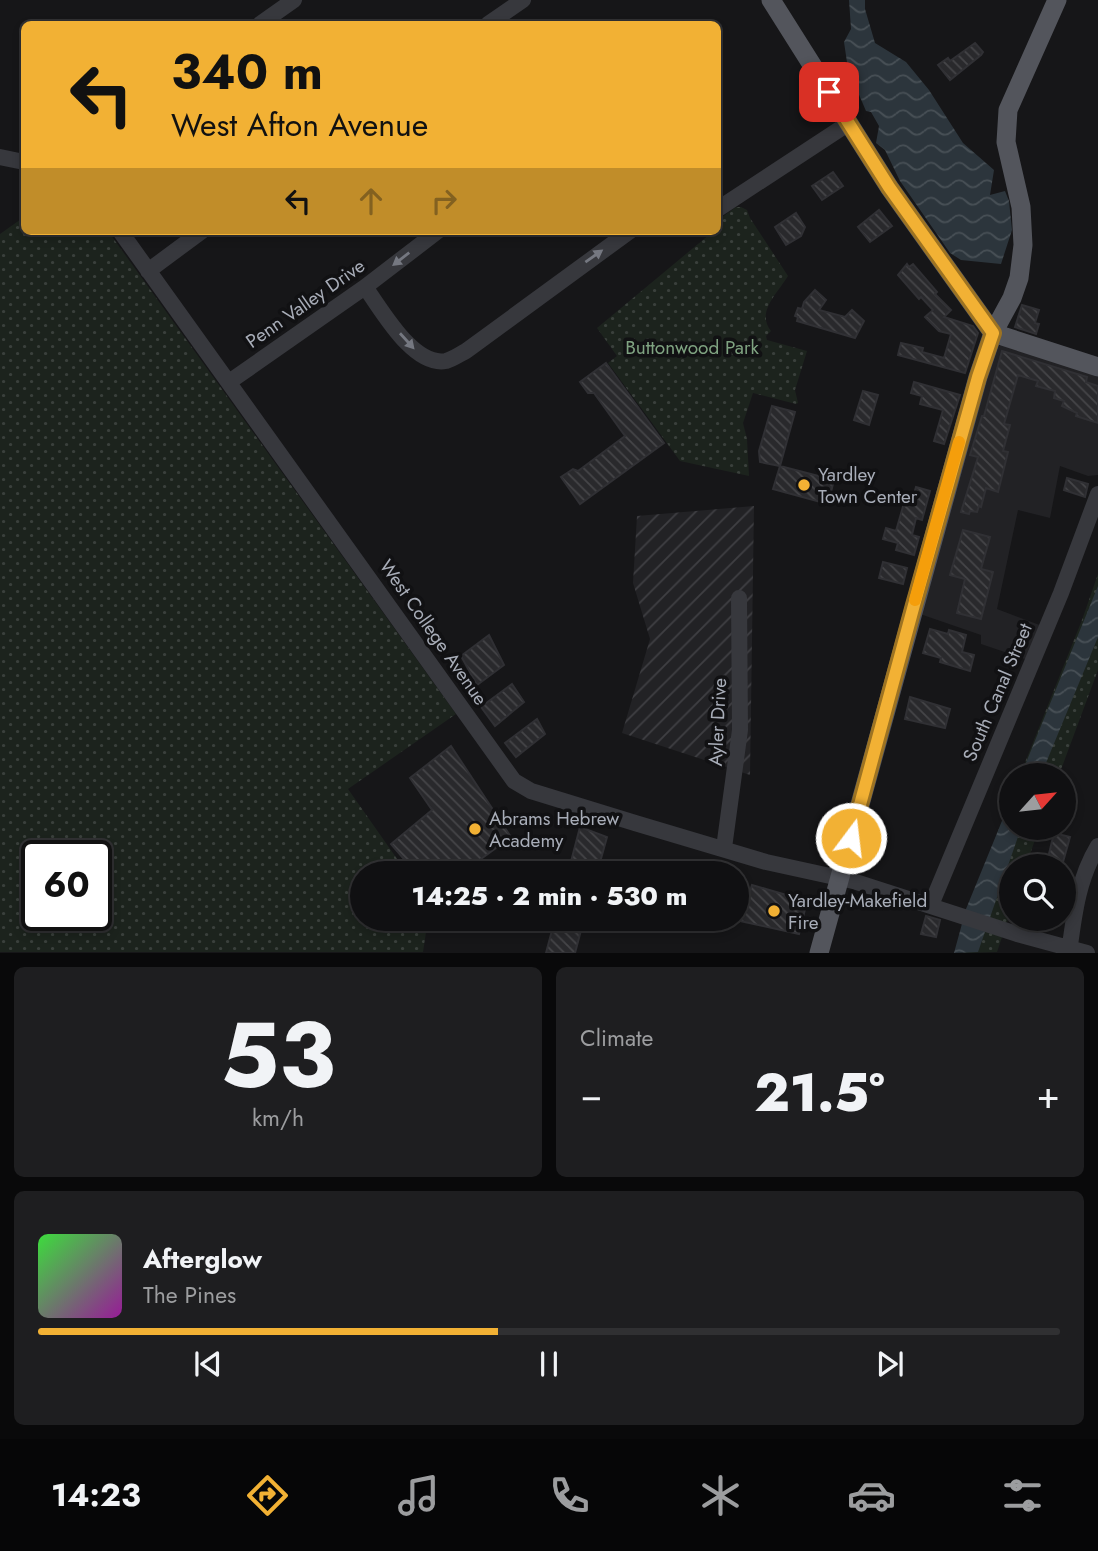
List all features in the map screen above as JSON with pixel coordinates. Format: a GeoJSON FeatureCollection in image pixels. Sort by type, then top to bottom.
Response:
{"type":"FeatureCollection","features":[{"type":"Feature","properties":{"kind":"main road"},"geometry":{"type":"LineString","coordinates":[[771,0],[889,187],[993,333],[1098,367]]}},
{"type":"Feature","properties":{"kind":"main road"},"geometry":{"type":"LineString","coordinates":[[819,953],[978,377],[993,333],[1012,298],[1018,278],[1023,244],[1021,207],[1006,142],[1008,110],[1057,0]]}},
{"type":"Feature","properties":{"kind":"street"},"geometry":{"type":"LineString","coordinates":[[264,21],[294,0]]}},
{"type":"Feature","properties":{"kind":"street"},"geometry":{"type":"LineString","coordinates":[[492,21],[523,0]]}},
{"type":"Feature","properties":{"kind":"street"},"geometry":{"type":"LineString","coordinates":[[721,207],[849,123]]}},
{"type":"Feature","properties":{"kind":"street"},"geometry":{"type":"LineString","coordinates":[[0,157],[21,161]]}},
{"type":"Feature","properties":{"kind":"street","name":"West College Avenue"},"geometry":{"type":"LineString","coordinates":[[123,235],[514,781],[531,791],[766,862],[840,878],[1069,950],[1087,953]]}},
{"type":"Feature","properties":{"kind":"street"},"geometry":{"type":"LineString","coordinates":[[148,271],[197,235]]}},
{"type":"Feature","properties":{"kind":"street","name":"Penn Valley Drive"},"geometry":{"type":"LineString","coordinates":[[229,382],[365,287],[433,235]]}},
{"type":"Feature","properties":{"kind":"street"},"geometry":{"type":"LineString","coordinates":[[365,287],[415,351],[429,360],[447,361],[466,351],[625,235]]}},
{"type":"Feature","properties":{"kind":"street","name":"South Canal Street"},"geometry":{"type":"LineString","coordinates":[[931,905],[1056,606],[1098,494]]}},
{"type":"Feature","properties":{"kind":"street","name":"Ayler Drive"},"geometry":{"type":"LineString","coordinates":[[724,848],[740,730],[739,598]]}},
{"type":"Feature","properties":{"kind":"street"},"geometry":{"type":"LineString","coordinates":[[1069,950],[1081,883],[1098,846]]}},
{"type":"Feature","properties":{"kind":"shaded area"},"geometry":{"type":"Polygon","coordinates":[[[1002,344],[1098,376],[1098,475],[1088,476],[1060,466],[1050,518],[1018,510],[997,609],[1045,627],[1031,661],[981,644],[981,635],[920,614],[996,348],[1002,344]]]}},
{"type":"Feature","properties":{"kind":"shaded area"},"geometry":{"type":"Polygon","coordinates":[[[754,506],[750,775],[622,733],[650,639],[633,583],[637,516],[754,506]]]}},
{"type":"Feature","properties":{"kind":"green space","name":"Buttonwood Park"},"geometry":{"type":"Polygon","coordinates":[[[736,207],[747,210],[788,276],[767,310],[767,324],[771,331],[766,336],[767,340],[807,351],[795,390],[798,403],[753,393],[743,423],[747,439],[749,476],[680,461],[608,363],[617,356],[597,328],[709,235],[721,235],[721,218],[736,207]]]}},
{"type":"Feature","properties":{"kind":"green space"},"geometry":{"type":"Polygon","coordinates":[[[21,219],[21,235],[111,235],[456,714],[348,789],[399,861],[350,861],[350,931],[426,931],[423,952],[0,952],[0,234],[21,219]]]}},
{"type":"Feature","properties":{"kind":"green space"},"geometry":{"type":"Polygon","coordinates":[[[1098,574],[1098,670],[1063,763],[1025,763],[1098,574]]]}},
{"type":"Feature","properties":{"kind":"green space"},"geometry":{"type":"Polygon","coordinates":[[[999,828],[999,840],[1035,840],[1030,854],[999,854],[999,931],[1004,931],[997,952],[964,953],[999,828]]]}},
{"type":"Feature","properties":{"kind":"water"},"geometry":{"type":"Polygon","coordinates":[[[849,0],[865,0],[875,43],[906,62],[929,90],[963,143],[994,170],[990,195],[1005,191],[1009,201],[1012,230],[1001,264],[961,260],[950,253],[900,181],[885,150],[876,143],[879,126],[871,112],[866,111],[848,69],[844,42],[851,29],[849,0]]]}},
{"type":"Feature","properties":{"kind":"water"},"geometry":{"type":"Polygon","coordinates":[[[1098,586],[1098,637],[1046,763],[1026,763],[1098,586]]]}},
{"type":"Feature","properties":{"kind":"water"},"geometry":{"type":"Polygon","coordinates":[[[999,828],[999,840],[1017,840],[1012,854],[999,854],[999,891],[978,952],[954,953],[966,909],[999,828]]]}},
{"type":"Feature","properties":{"kind":"building"},"geometry":{"type":"Polygon","coordinates":[[[975,43],[983,52],[981,55],[950,80],[938,65],[948,58],[950,61],[975,43]]]}},
{"type":"Feature","properties":{"kind":"building"},"geometry":{"type":"Polygon","coordinates":[[[833,172],[843,186],[822,200],[812,186],[833,172]]]}},
{"type":"Feature","properties":{"kind":"building"},"geometry":{"type":"Polygon","coordinates":[[[879,210],[892,226],[870,242],[858,227],[879,210]]]}},
{"type":"Feature","properties":{"kind":"building"},"geometry":{"type":"Polygon","coordinates":[[[796,213],[805,227],[801,236],[786,245],[775,227],[796,213]]]}},
{"type":"Feature","properties":{"kind":"building"},"geometry":{"type":"Polygon","coordinates":[[[907,264],[909,267],[913,264],[937,292],[935,294],[951,310],[944,317],[973,326],[978,333],[965,373],[898,355],[901,343],[923,348],[922,352],[944,358],[951,334],[939,331],[925,317],[933,310],[921,297],[919,299],[898,275],[907,264]]]}},
{"type":"Feature","properties":{"kind":"building"},"geometry":{"type":"Polygon","coordinates":[[[815,290],[826,300],[819,310],[845,317],[852,310],[864,321],[855,338],[797,321],[798,317],[795,316],[798,308],[802,309],[804,302],[815,290]]]}},
{"type":"Feature","properties":{"kind":"building"},"geometry":{"type":"Polygon","coordinates":[[[1022,305],[1039,310],[1035,323],[1039,324],[1036,334],[1015,327],[1022,305]]]}},
{"type":"Feature","properties":{"kind":"building"},"geometry":{"type":"Polygon","coordinates":[[[1002,351],[1087,377],[1086,382],[1098,386],[1098,423],[1076,416],[1077,413],[1062,406],[1064,401],[1054,398],[1055,391],[1036,386],[1038,381],[1018,375],[1004,424],[1010,425],[1003,451],[1008,452],[998,492],[986,488],[981,507],[979,506],[977,512],[970,511],[969,514],[961,512],[978,457],[970,455],[1002,351]]]}},
{"type":"Feature","properties":{"kind":"building"},"geometry":{"type":"Polygon","coordinates":[[[606,363],[664,443],[580,504],[561,477],[573,469],[578,471],[625,436],[594,393],[588,393],[580,382],[606,363]]]}},
{"type":"Feature","properties":{"kind":"building"},"geometry":{"type":"Polygon","coordinates":[[[914,382],[960,395],[944,444],[934,441],[943,410],[920,404],[922,396],[911,393],[914,382]]]}},
{"type":"Feature","properties":{"kind":"building"},"geometry":{"type":"Polygon","coordinates":[[[863,391],[878,395],[869,425],[854,420],[863,391]]]}},
{"type":"Feature","properties":{"kind":"building","name":"Yardley Town Center"},"geometry":{"type":"Polygon","coordinates":[[[772,406],[795,412],[780,466],[760,462],[759,451],[772,406]]]}},
{"type":"Feature","properties":{"kind":"building","name":"Yardley Town Center"},"geometry":{"type":"Polygon","coordinates":[[[780,466],[834,480],[828,504],[773,489],[780,466]]]}},
{"type":"Feature","properties":{"kind":"building"},"geometry":{"type":"Polygon","coordinates":[[[1067,478],[1088,484],[1085,497],[1064,490],[1067,478]]]}},
{"type":"Feature","properties":{"kind":"building"},"geometry":{"type":"Polygon","coordinates":[[[916,487],[930,491],[922,520],[916,518],[912,535],[919,537],[914,555],[896,550],[898,543],[883,539],[886,528],[896,531],[904,503],[911,504],[916,487]]]}},
{"type":"Feature","properties":{"kind":"building"},"geometry":{"type":"Polygon","coordinates":[[[963,530],[990,537],[981,569],[993,572],[981,619],[957,613],[965,579],[950,575],[963,530]]]}},
{"type":"Feature","properties":{"kind":"building"},"geometry":{"type":"Polygon","coordinates":[[[883,562],[907,568],[903,584],[879,578],[883,562]]]}},
{"type":"Feature","properties":{"kind":"building"},"geometry":{"type":"Polygon","coordinates":[[[930,629],[948,634],[949,630],[966,635],[962,652],[974,655],[970,671],[940,662],[941,658],[923,653],[930,629]]]}},
{"type":"Feature","properties":{"kind":"building"},"geometry":{"type":"Polygon","coordinates":[[[489,635],[504,665],[477,685],[461,656],[489,635]]]}},
{"type":"Feature","properties":{"kind":"building"},"geometry":{"type":"Polygon","coordinates":[[[512,684],[524,702],[495,726],[481,707],[512,684]]]}},
{"type":"Feature","properties":{"kind":"building"},"geometry":{"type":"Polygon","coordinates":[[[910,697],[950,709],[945,728],[905,719],[910,697]]]}},
{"type":"Feature","properties":{"kind":"building"},"geometry":{"type":"Polygon","coordinates":[[[537,719],[545,734],[516,757],[505,743],[537,719]]]}},
{"type":"Feature","properties":{"kind":"building"},"geometry":{"type":"Polygon","coordinates":[[[451,746],[511,837],[478,861],[406,861],[391,844],[432,810],[410,778],[451,746]]]}},
{"type":"Feature","properties":{"kind":"building"},"geometry":{"type":"Polygon","coordinates":[[[580,827],[607,837],[600,861],[571,861],[580,827]]]}},
{"type":"Feature","properties":{"kind":"building"},"geometry":{"type":"Polygon","coordinates":[[[1052,840],[1069,840],[1065,854],[1049,854],[1052,840]]]}},
{"type":"Feature","properties":{"kind":"building","name":"Yardley-Makefield Fire"},"geometry":{"type":"Polygon","coordinates":[[[752,885],[807,901],[799,934],[749,923],[749,894],[752,885]]]}},
{"type":"Feature","properties":{"kind":"building"},"geometry":{"type":"Polygon","coordinates":[[[926,916],[940,920],[936,937],[921,934],[926,916]]]}},
{"type":"Feature","properties":{"kind":"building"},"geometry":{"type":"Polygon","coordinates":[[[552,931],[581,931],[575,953],[546,953],[552,931]]]}},
{"type":"Feature","properties":{"kind":"slow traffic"},"geometry":{"type":"LineString","coordinates":[[915,600],[959,442]]}},
{"type":"Feature","properties":{"kind":"place","name":"Yardley Town Center"},"geometry":{"type":"Point","coordinates":[804,485]}},
{"type":"Feature","properties":{"kind":"place","name":"Abrams Hebrew Academy"},"geometry":{"type":"Point","coordinates":[475,829]}},
{"type":"Feature","properties":{"kind":"place","name":"Yardley-Makefield Fire"},"geometry":{"type":"Point","coordinates":[774,911]}},
{"type":"Feature","properties":{"kind":"route"},"geometry":{"type":"LineString","coordinates":[[829,92],[889,187],[993,333],[978,377],[851,838]]}}]}
